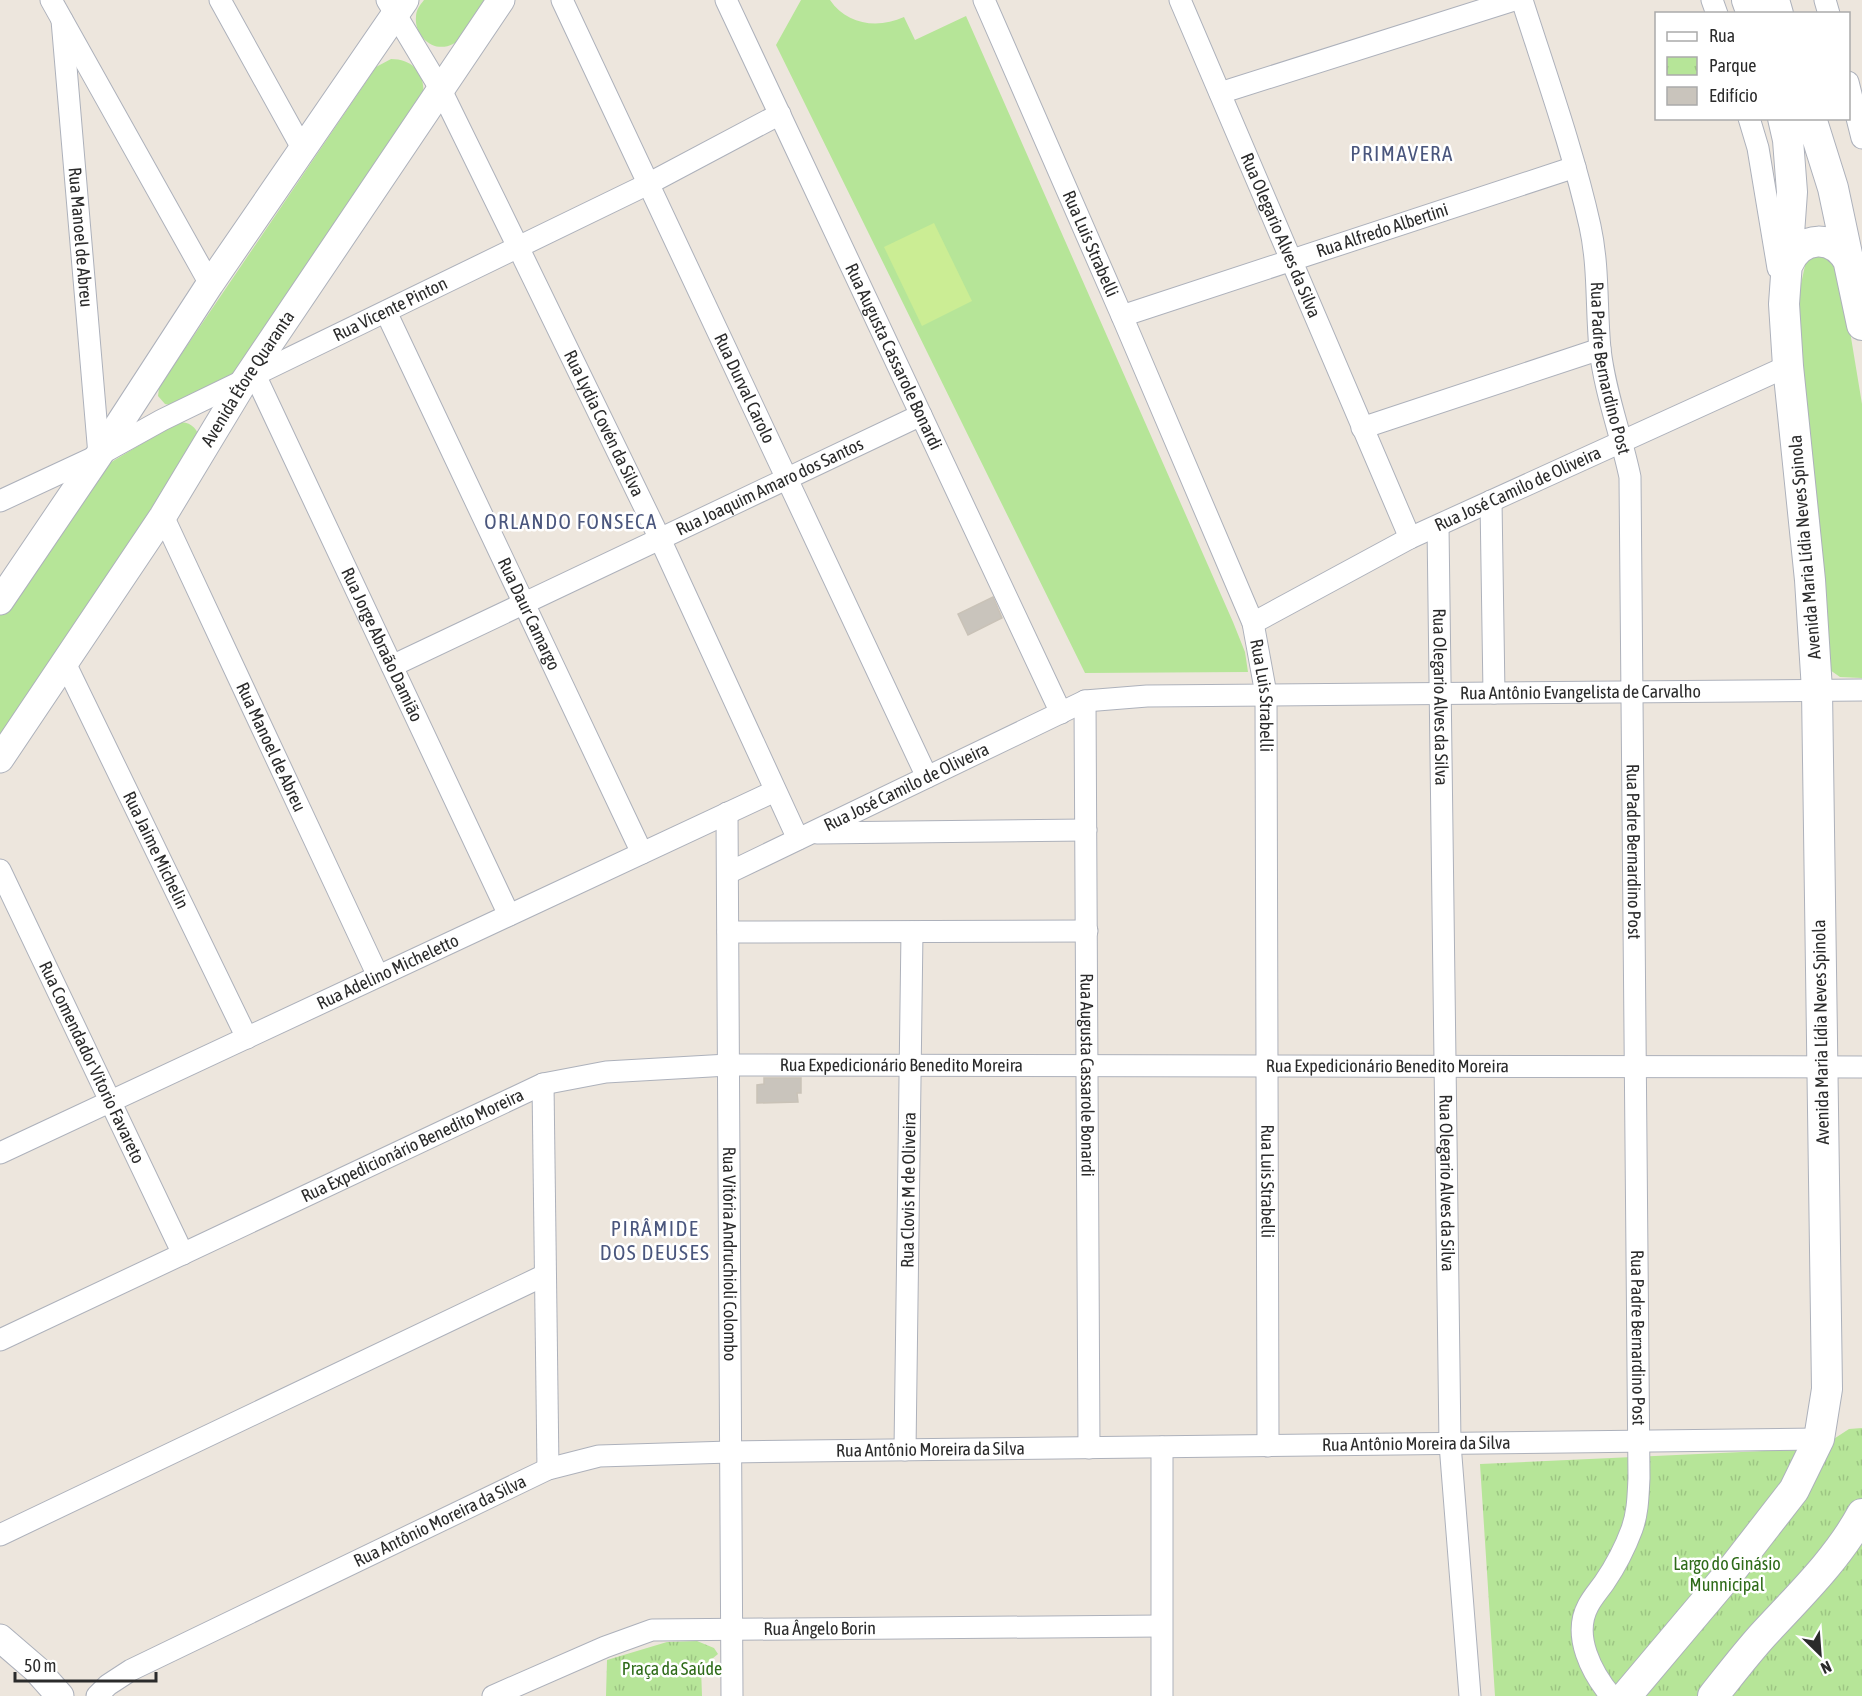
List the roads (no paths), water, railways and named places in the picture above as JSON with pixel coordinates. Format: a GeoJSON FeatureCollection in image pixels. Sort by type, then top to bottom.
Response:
{"type":"FeatureCollection","features":[{"type":"Feature","properties":{"kind":"main road","name":"Avenida Maria Lídia Neves Spinola"},"geometry":{"type":"LineString","coordinates":[[1626,1696],[1728,1575],[1794,1490],[1819,1439],[1827,1389],[1817,690],[1810,580],[1788,366],[1784,304],[1792,192],[1788,140],[1783,120]]}},
{"type":"Feature","properties":{"kind":"main road"},"geometry":{"type":"LineString","coordinates":[[1812,120],[1833,188],[1862,325]]}},
{"type":"Feature","properties":{"kind":"main road"},"geometry":{"type":"LineString","coordinates":[[1788,264],[1796,250],[1810,242],[1819,241],[1834,245],[1849,262]]}},
{"type":"Feature","properties":{"kind":"main road"},"geometry":{"type":"LineString","coordinates":[[1713,1696],[1762,1636],[1811,1584],[1861,1518]]}},
{"type":"Feature","properties":{"kind":"street"},"geometry":{"type":"LineString","coordinates":[[51,0],[210,284]]}},
{"type":"Feature","properties":{"kind":"street"},"geometry":{"type":"LineString","coordinates":[[220,0],[302,148]]}},
{"type":"Feature","properties":{"kind":"street","name":"Avenida Étore Quaranta"},"geometry":{"type":"LineString","coordinates":[[0,759],[163,516],[250,377],[501,0]]}},
{"type":"Feature","properties":{"kind":"street","name":"Rua Durval Carolo"},"geometry":{"type":"LineString","coordinates":[[562,0],[927,777]]}},
{"type":"Feature","properties":{"kind":"street","name":"Rua Augusta Cassarole Bonardi"},"geometry":{"type":"LineString","coordinates":[[726,0],[1061,713]]}},
{"type":"Feature","properties":{"kind":"street","name":"Rua Luis Strabelli"},"geometry":{"type":"LineString","coordinates":[[984,0],[1253,623],[1266,694],[1268,1446]]}},
{"type":"Feature","properties":{"kind":"street","name":"Rua Olegario Alves da Silva"},"geometry":{"type":"LineString","coordinates":[[1180,0],[1410,538]]}},
{"type":"Feature","properties":{"kind":"street"},"geometry":{"type":"LineString","coordinates":[[1220,93],[1514,0]]}},
{"type":"Feature","properties":{"kind":"street","name":"Rua Padre Bernardino Post"},"geometry":{"type":"LineString","coordinates":[[1522,0],[1575,167],[1590,228],[1598,280],[1600,349],[1610,405],[1623,441],[1630,477],[1640,1441],[1638,1508],[1632,1530],[1610,1574],[1587,1607],[1584,1624],[1588,1661],[1611,1696]]}},
{"type":"Feature","properties":{"kind":"street"},"geometry":{"type":"LineString","coordinates":[[0,601],[396,5]]}},
{"type":"Feature","properties":{"kind":"street","name":"Rua Lydia Covén da Silva"},"geometry":{"type":"LineString","coordinates":[[396,5],[441,90],[660,539],[775,790],[804,836]]}},
{"type":"Feature","properties":{"kind":"street","name":"Rua Manoel de Abreu"},"geometry":{"type":"LineString","coordinates":[[62,20],[99,455]]}},
{"type":"Feature","properties":{"kind":"street"},"geometry":{"type":"LineString","coordinates":[[1850,90],[1862,138]]}},
{"type":"Feature","properties":{"kind":"street","name":"Rua Vicente Pinton"},"geometry":{"type":"LineString","coordinates":[[0,501],[99,455],[162,420],[648,184],[780,114]]}},
{"type":"Feature","properties":{"kind":"street","name":"Avenida Maria Lídia Neves Spinola"},"geometry":{"type":"LineString","coordinates":[[1750,120],[1758,148],[1784,304]]}},
{"type":"Feature","properties":{"kind":"street","name":"Rua Alfredo Albertini"},"geometry":{"type":"LineString","coordinates":[[1122,316],[1575,167]]}},
{"type":"Feature","properties":{"kind":"street","name":"Rua Daur Camargo"},"geometry":{"type":"LineString","coordinates":[[386,312],[642,853]]}},
{"type":"Feature","properties":{"kind":"street"},"geometry":{"type":"LineString","coordinates":[[1362,428],[1600,349]]}},
{"type":"Feature","properties":{"kind":"street","name":"Rua José Camilo de Oliveira"},"geometry":{"type":"LineString","coordinates":[[1253,623],[1410,538],[1788,366]]}},
{"type":"Feature","properties":{"kind":"street","name":"Rua Jorge Abraão Damião"},"geometry":{"type":"LineString","coordinates":[[250,377],[392,666],[509,915]]}},
{"type":"Feature","properties":{"kind":"street","name":"Rua Joaquim Amaro dos Santos"},"geometry":{"type":"LineString","coordinates":[[392,666],[921,415]]}},
{"type":"Feature","properties":{"kind":"street"},"geometry":{"type":"LineString","coordinates":[[1491,501],[1494,693]]}},
{"type":"Feature","properties":{"kind":"street","name":"Rua Manoel de Abreu"},"geometry":{"type":"LineString","coordinates":[[163,516],[378,976]]}},
{"type":"Feature","properties":{"kind":"street","name":"Rua Olegario Alves da Silva"},"geometry":{"type":"LineString","coordinates":[[1437,526],[1450,1444],[1470,1696]]}},
{"type":"Feature","properties":{"kind":"street","name":"Rua Jaime Michelin"},"geometry":{"type":"LineString","coordinates":[[65,663],[247,1038]]}},
{"type":"Feature","properties":{"kind":"street","name":"Rua Antônio Evangelista de Carvalho"},"geometry":{"type":"LineString","coordinates":[[1085,701],[1147,696],[1266,694],[1862,690]]}},
{"type":"Feature","properties":{"kind":"street","name":"Rua Augusta Cassarole Bonardi"},"geometry":{"type":"LineString","coordinates":[[1085,701],[1089,1448]]}},
{"type":"Feature","properties":{"kind":"street","name":"Rua José Camilo de Oliveira"},"geometry":{"type":"LineString","coordinates":[[728,873],[1085,701]]}},
{"type":"Feature","properties":{"kind":"street","name":"Rua Adelino Micheletto"},"geometry":{"type":"LineString","coordinates":[[0,1153],[775,790]]}},
{"type":"Feature","properties":{"kind":"street","name":"Rua Vitória Andruchioli Colombo"},"geometry":{"type":"LineString","coordinates":[[727,813],[732,1696]]}},
{"type":"Feature","properties":{"kind":"street"},"geometry":{"type":"LineString","coordinates":[[804,836],[1086,830]]}},
{"type":"Feature","properties":{"kind":"street","name":"Rua Comendador Vitorio Favareto"},"geometry":{"type":"LineString","coordinates":[[0,870],[183,1254]]}},
{"type":"Feature","properties":{"kind":"street"},"geometry":{"type":"LineString","coordinates":[[728,932],[1087,931]]}},
{"type":"Feature","properties":{"kind":"street","name":"Rua Clovis M de Oliveira"},"geometry":{"type":"LineString","coordinates":[[905,1450],[912,932]]}},
{"type":"Feature","properties":{"kind":"street","name":"Rua Expedicionário Benedito Moreira"},"geometry":{"type":"LineString","coordinates":[[0,1340],[543,1084],[606,1072],[728,1065],[1862,1067]]}},
{"type":"Feature","properties":{"kind":"street"},"geometry":{"type":"LineString","coordinates":[[543,1084],[548,1469]]}},
{"type":"Feature","properties":{"kind":"street"},"geometry":{"type":"LineString","coordinates":[[0,1534],[545,1275]]}},
{"type":"Feature","properties":{"kind":"street","name":"Rua Antônio Moreira da Silva"},"geometry":{"type":"LineString","coordinates":[[97,1696],[108,1685],[131,1670],[548,1469],[599,1456],[730,1452],[1819,1439]]}},
{"type":"Feature","properties":{"kind":"street"},"geometry":{"type":"LineString","coordinates":[[1162,1447],[1162,1696]]}},
{"type":"Feature","properties":{"kind":"street","name":"Rua Ângelo Borin"},"geometry":{"type":"LineString","coordinates":[[493,1696],[605,1647],[652,1630],[1161,1626]]}},
{"type":"Feature","properties":{"kind":"street"},"geometry":{"type":"LineString","coordinates":[[0,1638],[36,1669],[60,1696]]}},
{"type":"Feature","properties":{"kind":"district","name":"PRIMAVERA"},"geometry":{"type":"Point","coordinates":[1402,154]}},
{"type":"Feature","properties":{"kind":"district","name":"ORLANDO FONSECA"},"geometry":{"type":"Point","coordinates":[571,522]}},
{"type":"Feature","properties":{"kind":"district","name":"PIRÂMIDE DOS DEUSES"},"geometry":{"type":"Point","coordinates":[655,1241]}},
{"type":"Feature","properties":{"kind":"park label","name":"Largo do Ginásio Munnicipal"},"geometry":{"type":"Point","coordinates":[1727,1574]}},
{"type":"Feature","properties":{"kind":"park label","name":"Praça da Saúde"},"geometry":{"type":"Point","coordinates":[672,1669]}}]}
